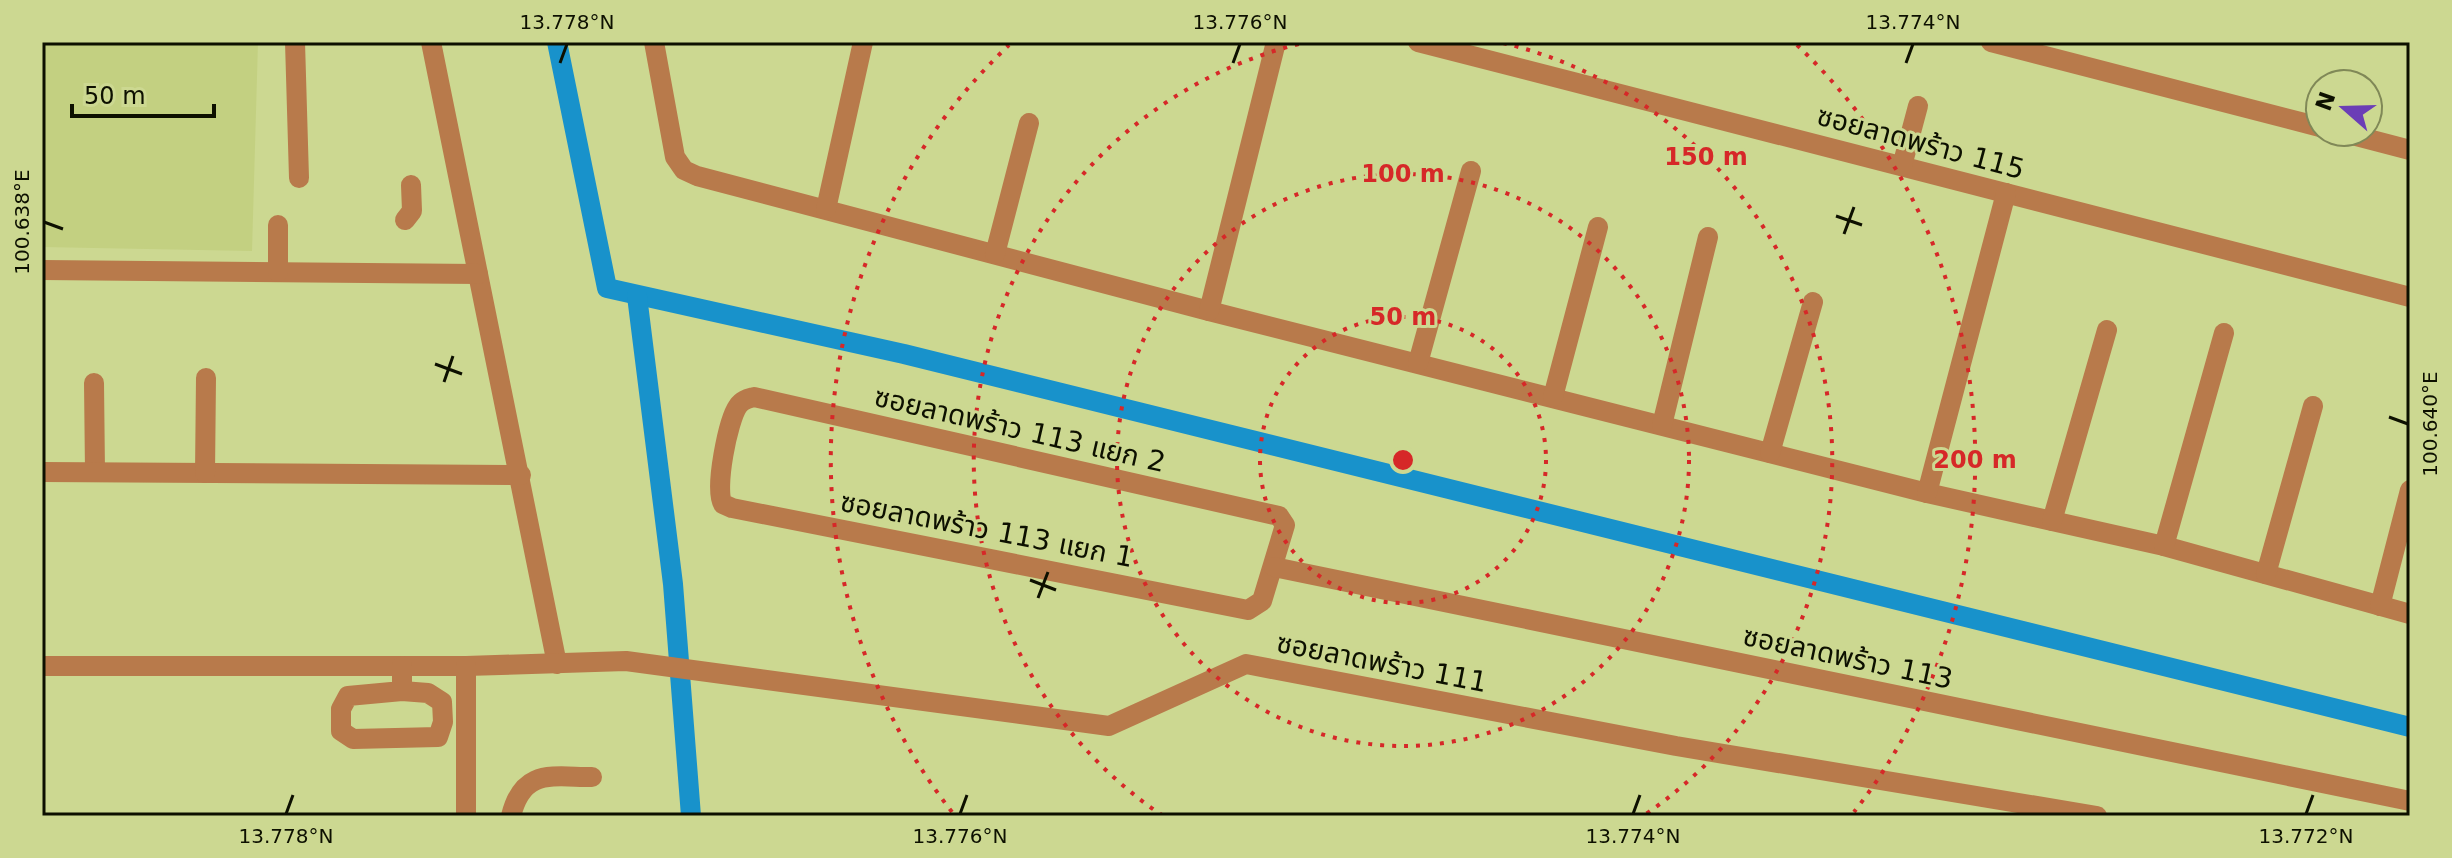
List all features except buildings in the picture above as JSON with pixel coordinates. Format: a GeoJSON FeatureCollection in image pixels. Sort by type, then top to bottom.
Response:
{"type":"FeatureCollection","features":[{"type":"Feature","properties":{"kind":"street"},"geometry":{"type":"LineString","coordinates":[[295,42],[299,178]]}},
{"type":"Feature","properties":{"kind":"street"},"geometry":{"type":"LineString","coordinates":[[431,42],[557,664]]}},
{"type":"Feature","properties":{"kind":"street"},"geometry":{"type":"LineString","coordinates":[[654,42],[675,157],[684,170],[1209,311],[1927,493],[2164,546],[2410,614]]}},
{"type":"Feature","properties":{"kind":"street"},"geometry":{"type":"LineString","coordinates":[[826,209],[863,42]]}},
{"type":"Feature","properties":{"kind":"street"},"geometry":{"type":"LineString","coordinates":[[1209,311],[1276,42]]}},
{"type":"Feature","properties":{"kind":"street","name":"ซอยลาดพร้าว 115"},"geometry":{"type":"LineString","coordinates":[[1418,42],[2410,297]]}},
{"type":"Feature","properties":{"kind":"street"},"geometry":{"type":"LineString","coordinates":[[1991,42],[2304,123]]}},
{"type":"Feature","properties":{"kind":"street"},"geometry":{"type":"LineString","coordinates":[[1902,166],[1918,106]]}},
{"type":"Feature","properties":{"kind":"street"},"geometry":{"type":"LineString","coordinates":[[995,254],[1029,123]]}},
{"type":"Feature","properties":{"kind":"street"},"geometry":{"type":"LineString","coordinates":[[2384,143],[2410,150]]}},
{"type":"Feature","properties":{"kind":"street"},"geometry":{"type":"LineString","coordinates":[[1418,363],[1471,171]]}},
{"type":"Feature","properties":{"kind":"street"},"geometry":{"type":"LineString","coordinates":[[405,220],[412,211],[411,185]]}},
{"type":"Feature","properties":{"kind":"street"},"geometry":{"type":"LineString","coordinates":[[1927,493],[2006,193]]}},
{"type":"Feature","properties":{"kind":"street"},"geometry":{"type":"LineString","coordinates":[[278,225],[278,272]]}},
{"type":"Feature","properties":{"kind":"street"},"geometry":{"type":"LineString","coordinates":[[1553,397],[1598,227]]}},
{"type":"Feature","properties":{"kind":"street"},"geometry":{"type":"LineString","coordinates":[[1662,425],[1708,237]]}},
{"type":"Feature","properties":{"kind":"street"},"geometry":{"type":"LineString","coordinates":[[42,270],[478,274]]}},
{"type":"Feature","properties":{"kind":"street"},"geometry":{"type":"LineString","coordinates":[[1770,453],[1813,302]]}},
{"type":"Feature","properties":{"kind":"street"},"geometry":{"type":"LineString","coordinates":[[2052,521],[2107,330]]}},
{"type":"Feature","properties":{"kind":"street"},"geometry":{"type":"LineString","coordinates":[[2164,546],[2224,333]]}},
{"type":"Feature","properties":{"kind":"street"},"geometry":{"type":"LineString","coordinates":[[205,473],[206,378]]}},
{"type":"Feature","properties":{"kind":"street"},"geometry":{"type":"LineString","coordinates":[[94,383],[95,472]]}},
{"type":"Feature","properties":{"kind":"street","name":"ซอยลาดพร้าว 113 แยก 2"},"geometry":{"type":"LineString","coordinates":[[726,446],[732,417],[740,402],[754,397],[1279,516],[1285,525],[1274,567]]}},
{"type":"Feature","properties":{"kind":"street"},"geometry":{"type":"LineString","coordinates":[[2266,574],[2313,406]]}},
{"type":"Feature","properties":{"kind":"street","name":"ซอยลาดพร้าว 113 แยก 1"},"geometry":{"type":"LineString","coordinates":[[726,446],[718,489],[723,504],[732,508],[1248,610],[1262,601],[1274,567]]}},
{"type":"Feature","properties":{"kind":"street"},"geometry":{"type":"LineString","coordinates":[[42,472],[521,475]]}},
{"type":"Feature","properties":{"kind":"street"},"geometry":{"type":"LineString","coordinates":[[2380,606],[2410,490]]}},
{"type":"Feature","properties":{"kind":"street","name":"ซอยลาดพร้าว 113"},"geometry":{"type":"LineString","coordinates":[[1274,567],[2410,801]]}},
{"type":"Feature","properties":{"kind":"street","name":"ซอยลาดพร้าว 111"},"geometry":{"type":"LineString","coordinates":[[42,666],[466,666],[626,661],[1109,726],[1246,664],[1676,746],[2097,816]]}},
{"type":"Feature","properties":{"kind":"street"},"geometry":{"type":"LineString","coordinates":[[402,666],[402,691]]}},
{"type":"Feature","properties":{"kind":"street"},"geometry":{"type":"LineString","coordinates":[[466,666],[466,816]]}},
{"type":"Feature","properties":{"kind":"street"},"geometry":{"type":"LineString","coordinates":[[402,691],[428,693],[442,702],[443,722],[438,737],[353,739],[341,731],[341,709],[348,696],[402,691]]}},
{"type":"Feature","properties":{"kind":"street"},"geometry":{"type":"LineString","coordinates":[[511,816],[523,788],[538,777],[592,777]]}},
{"type":"Feature","properties":{"kind":"shaded area"},"geometry":{"type":"Polygon","coordinates":[[[42,42],[258,42],[252,251],[42,247],[42,42]]]}},
{"type":"Feature","properties":{"kind":"waterway"},"geometry":{"type":"LineString","coordinates":[[557,42],[607,288],[904,354],[2410,727]]}},
{"type":"Feature","properties":{"kind":"waterway"},"geometry":{"type":"LineString","coordinates":[[637,296],[673,584],[691,816]]}}]}
